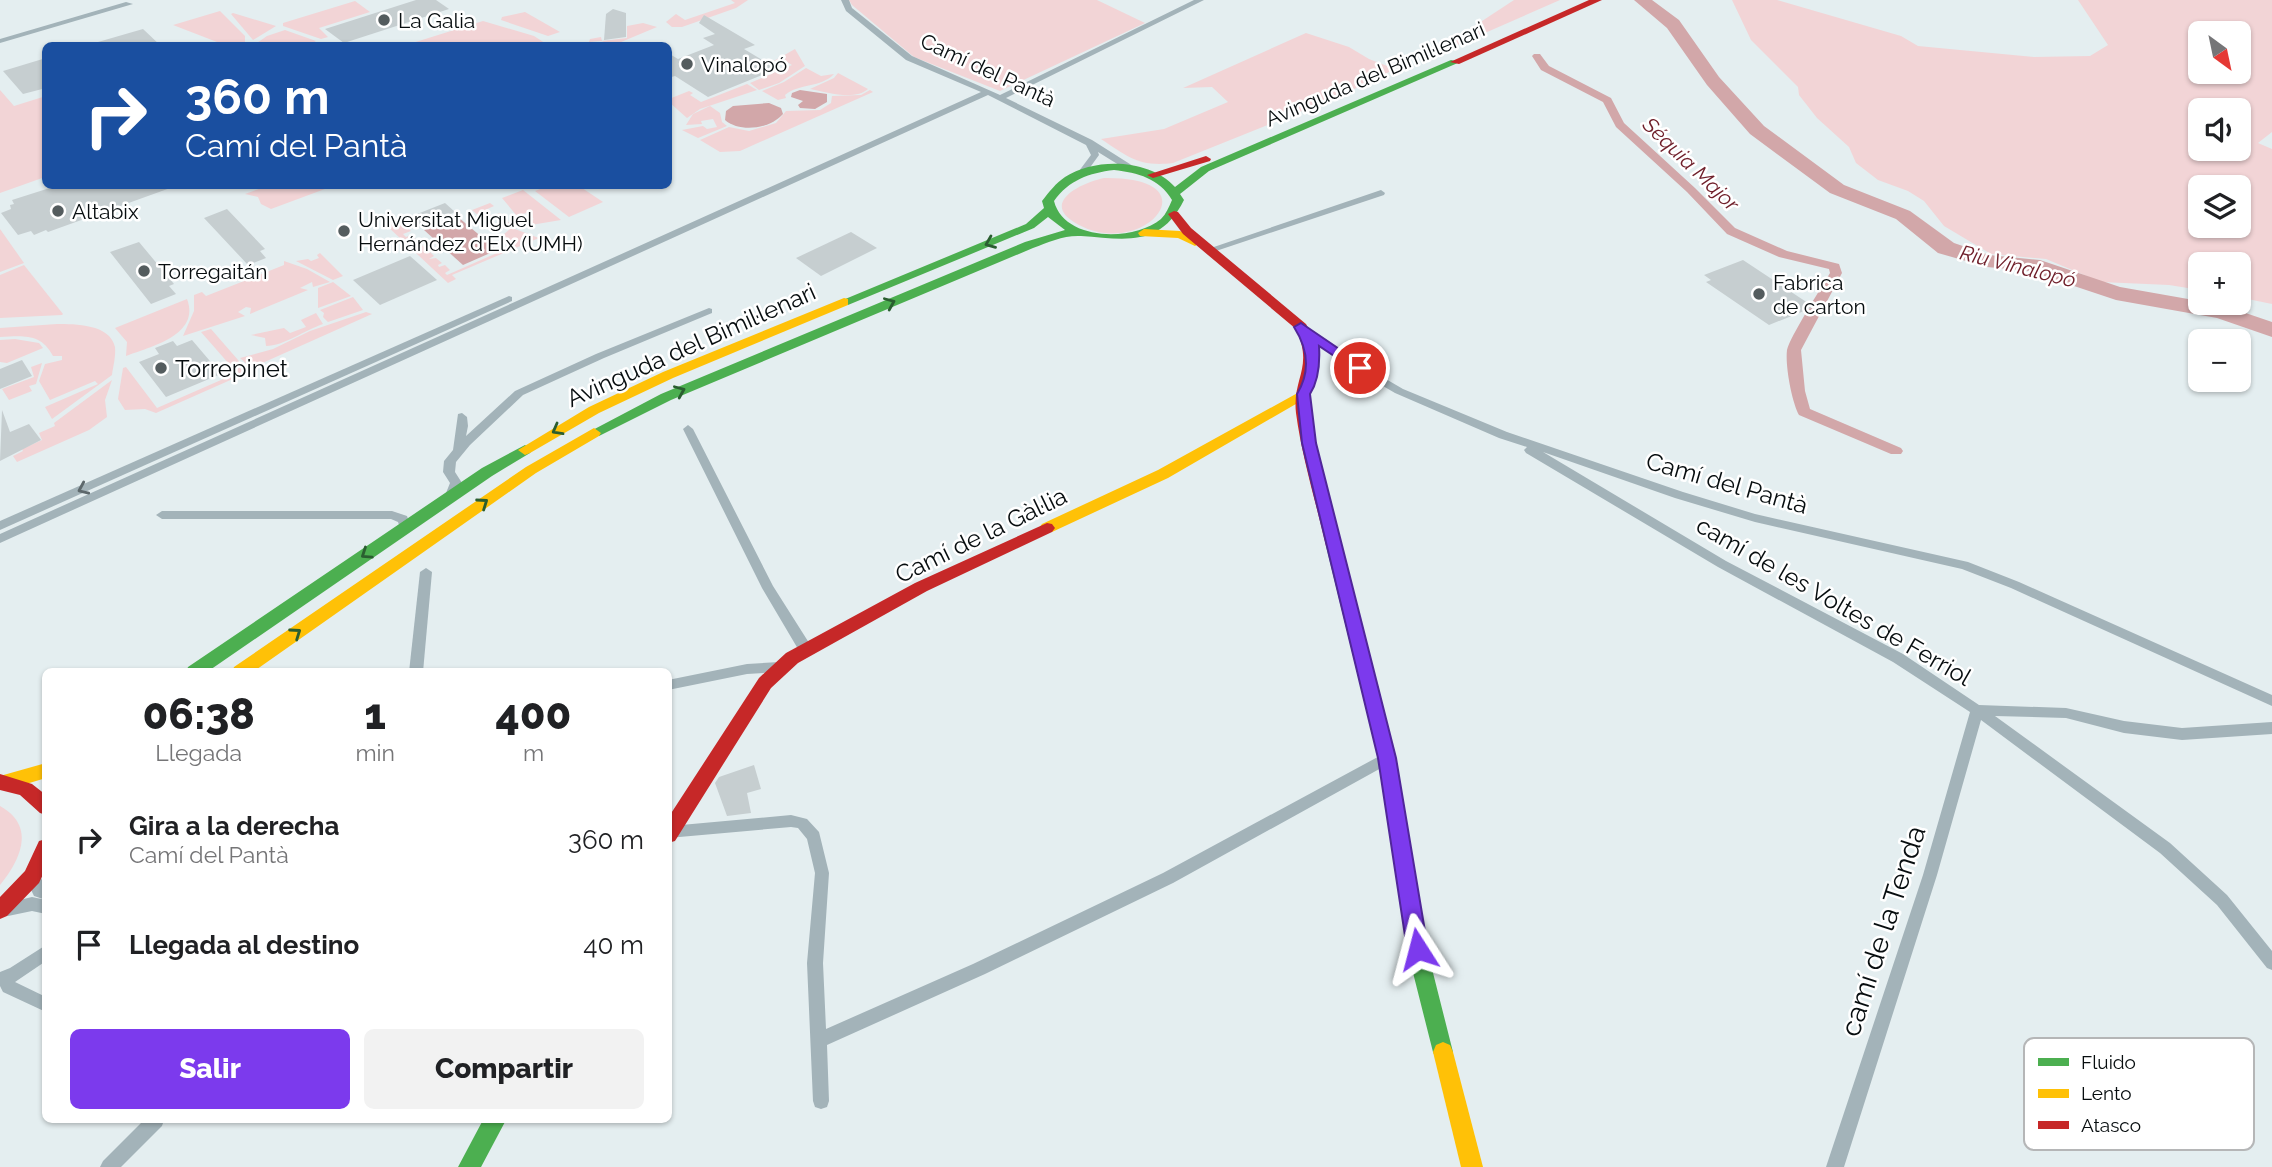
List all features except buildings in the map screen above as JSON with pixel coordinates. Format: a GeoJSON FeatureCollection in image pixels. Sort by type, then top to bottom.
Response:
{"type":"FeatureCollection","features":[{"type":"Feature","properties":{"kind":"main road","name":"Avinguda del Bimil·lenari"},"geometry":{"type":"LineString","coordinates":[[1175,192],[1205,169],[1357,106],[1547,18],[1577,0]]}},
{"type":"Feature","properties":{"kind":"main road","name":"Avinguda del Bimil·lenari"},"geometry":{"type":"LineString","coordinates":[[1153,174],[1180,168],[1597,0]]}},
{"type":"Feature","properties":{"kind":"main road"},"geometry":{"type":"LineString","coordinates":[[1080,233],[1058,222],[1049,210],[1048,199],[1053,189],[1066,178],[1083,171],[1106,167],[1130,168],[1153,174],[1175,192],[1178,200],[1174,214],[1164,223],[1144,233]]}},
{"type":"Feature","properties":{"kind":"main road","name":"Avinguda del Bimil·lenari"},"geometry":{"type":"LineString","coordinates":[[200,668],[532,444],[626,394],[1030,226],[1049,210]]}},
{"type":"Feature","properties":{"kind":"main road","name":"Camí del Pantà"},"geometry":{"type":"LineString","coordinates":[[1174,214],[1187,231],[1301,327]]}},
{"type":"Feature","properties":{"kind":"main road","name":"Avinguda del Bimil·lenari"},"geometry":{"type":"LineString","coordinates":[[246,668],[531,470],[628,415],[1037,242],[1062,234],[1080,233]]}},
{"type":"Feature","properties":{"kind":"main road","name":"Camí del Pantà"},"geometry":{"type":"LineString","coordinates":[[1080,233],[1113,237],[1144,233],[1180,235],[1207,247]]}},
{"type":"Feature","properties":{"kind":"main road"},"geometry":{"type":"LineString","coordinates":[[1301,327],[1313,346],[1308,387],[1303,394],[1312,455],[1387,758],[1418,949],[1472,1167]]}},
{"type":"Feature","properties":{"kind":"main road","name":"Camí de la Gàl·lia"},"geometry":{"type":"LineString","coordinates":[[779,667],[920,587],[1163,474],[1303,394]]}},
{"type":"Feature","properties":{"kind":"main road"},"geometry":{"type":"LineString","coordinates":[[672,829],[765,683],[779,667]]}},
{"type":"Feature","properties":{"kind":"main road"},"geometry":{"type":"LineString","coordinates":[[2,782],[42,771]]}},
{"type":"Feature","properties":{"kind":"main road"},"geometry":{"type":"LineString","coordinates":[[2,782],[23,787],[42,802]]}},
{"type":"Feature","properties":{"kind":"main road"},"geometry":{"type":"LineString","coordinates":[[0,910],[32,877],[42,855]]}},
{"type":"Feature","properties":{"kind":"main road"},"geometry":{"type":"LineString","coordinates":[[469,1167],[493,1123]]}},
{"type":"Feature","properties":{"kind":"street"},"geometry":{"type":"LineString","coordinates":[[0,41],[118,0]]}},
{"type":"Feature","properties":{"kind":"street","name":"Camí del Pantà"},"geometry":{"type":"LineString","coordinates":[[845,0],[849,9],[909,58],[984,90],[1089,142],[1130,168]]}},
{"type":"Feature","properties":{"kind":"street"},"geometry":{"type":"LineString","coordinates":[[1000,98],[1200,0]]}},
{"type":"Feature","properties":{"kind":"street"},"geometry":{"type":"LineString","coordinates":[[0,33],[104,7],[129,4]]}},
{"type":"Feature","properties":{"kind":"street"},"geometry":{"type":"LineString","coordinates":[[0,526],[984,90]]}},
{"type":"Feature","properties":{"kind":"street"},"geometry":{"type":"LineString","coordinates":[[0,539],[984,90]]}},
{"type":"Feature","properties":{"kind":"street"},"geometry":{"type":"LineString","coordinates":[[1083,171],[1095,155],[1089,142]]}},
{"type":"Feature","properties":{"kind":"street"},"geometry":{"type":"LineString","coordinates":[[1207,247],[1381,193]]}},
{"type":"Feature","properties":{"kind":"street"},"geometry":{"type":"LineString","coordinates":[[450,498],[456,483],[449,472],[450,461],[477,429],[519,393],[709,311]]}},
{"type":"Feature","properties":{"kind":"street","name":"Camí del Pantà"},"geometry":{"type":"LineString","coordinates":[[1301,327],[1399,391],[1512,438],[1679,495],[1755,517],[1964,565],[2015,585],[2272,701]]}},
{"type":"Feature","properties":{"kind":"street"},"geometry":{"type":"LineString","coordinates":[[457,452],[463,426],[462,417]]}},
{"type":"Feature","properties":{"kind":"street"},"geometry":{"type":"LineString","coordinates":[[688,429],[768,588],[806,650]]}},
{"type":"Feature","properties":{"kind":"street","name":"camí de les Voltes de Ferriol"},"geometry":{"type":"LineString","coordinates":[[1512,438],[1734,571],[1898,658],[1977,710],[2165,848],[2222,900],[2272,963]]}},
{"type":"Feature","properties":{"kind":"street"},"geometry":{"type":"LineString","coordinates":[[162,514],[392,516],[403,519],[405,528]]}},
{"type":"Feature","properties":{"kind":"street"},"geometry":{"type":"LineString","coordinates":[[416,668],[426,572]]}},
{"type":"Feature","properties":{"kind":"street","name":"Camí de la Gàl·lia"},"geometry":{"type":"LineString","coordinates":[[672,684],[747,669],[779,667]]}},
{"type":"Feature","properties":{"kind":"street"},"geometry":{"type":"LineString","coordinates":[[1977,710],[2066,713],[2124,727],[2182,734],[2272,728]]}},
{"type":"Feature","properties":{"kind":"street","name":"camí de la Tenda"},"geometry":{"type":"LineString","coordinates":[[1835,1167],[1930,875],[1977,710]]}},
{"type":"Feature","properties":{"kind":"street"},"geometry":{"type":"LineString","coordinates":[[817,1041],[979,969],[1168,878],[1387,758]]}},
{"type":"Feature","properties":{"kind":"street"},"geometry":{"type":"LineString","coordinates":[[672,834],[791,821],[802,823],[814,836],[822,873],[815,963],[821,1101]]}},
{"type":"Feature","properties":{"kind":"street"},"geometry":{"type":"LineString","coordinates":[[32,877],[42,892]]}},
{"type":"Feature","properties":{"kind":"street"},"geometry":{"type":"LineString","coordinates":[[0,910],[32,904],[42,906]]}},
{"type":"Feature","properties":{"kind":"street"},"geometry":{"type":"LineString","coordinates":[[42,955],[15,974],[2,978],[9,986],[42,1003]]}},
{"type":"Feature","properties":{"kind":"street"},"geometry":{"type":"LineString","coordinates":[[109,1167],[153,1123]]}},
{"type":"Feature","properties":{"kind":"shaded area"},"geometry":{"type":"Polygon","coordinates":[[[731,0],[748,0],[736,8],[682,27],[672,27],[666,22],[676,14],[685,20],[735,3],[731,0]]]}},
{"type":"Feature","properties":{"kind":"shaded area"},"geometry":{"type":"Polygon","coordinates":[[[849,0],[1097,0],[1145,23],[1000,91],[914,57],[849,0]]]}},
{"type":"Feature","properties":{"kind":"shaded area"},"geometry":{"type":"Polygon","coordinates":[[[1514,0],[1560,0],[1446,50],[1447,44],[1514,0]]]}},
{"type":"Feature","properties":{"kind":"shaded area"},"geometry":{"type":"Polygon","coordinates":[[[1732,0],[1777,0],[1901,36],[1918,46],[2034,57],[2090,56],[2108,45],[2078,0],[2272,0],[2272,132],[2258,143],[2272,149],[2272,304],[2251,300],[2251,252],[2188,252],[2188,288],[2101,282],[2046,259],[1991,254],[1944,226],[1924,201],[1908,191],[1878,180],[1856,163],[1849,147],[1817,118],[1799,95],[1798,87],[1751,40],[1732,0]]]}},
{"type":"Feature","properties":{"kind":"shaded area"},"geometry":{"type":"Polygon","coordinates":[[[355,1],[370,12],[319,28],[328,37],[321,39],[283,26],[283,23],[355,1]]]}},
{"type":"Feature","properties":{"kind":"shaded area"},"geometry":{"type":"Polygon","coordinates":[[[220,11],[245,36],[245,42],[217,42],[173,25],[220,11]]]}},
{"type":"Feature","properties":{"kind":"shaded area"},"geometry":{"type":"Polygon","coordinates":[[[525,12],[560,32],[548,36],[501,20],[502,17],[525,12]]]}},
{"type":"Feature","properties":{"kind":"shaded area"},"geometry":{"type":"Polygon","coordinates":[[[231,14],[276,26],[253,40],[231,14]]]}},
{"type":"Feature","properties":{"kind":"shaded area"},"geometry":{"type":"Polygon","coordinates":[[[483,21],[534,36],[543,42],[416,42],[483,21]]]}},
{"type":"Feature","properties":{"kind":"shaded area"},"geometry":{"type":"Polygon","coordinates":[[[643,23],[657,27],[621,42],[589,42],[590,39],[601,37],[602,41],[627,38],[627,26],[643,23]]]}},
{"type":"Feature","properties":{"kind":"shaded area"},"geometry":{"type":"Polygon","coordinates":[[[285,30],[316,41],[258,42],[285,30]]]}},
{"type":"Feature","properties":{"kind":"shaded area"},"geometry":{"type":"Polygon","coordinates":[[[1306,33],[1349,47],[1369,59],[1395,69],[1342,95],[1173,163],[1142,162],[1101,139],[1164,129],[1228,102],[1212,87],[1183,88],[1306,33]]]}},
{"type":"Feature","properties":{"kind":"shaded area"},"geometry":{"type":"Polygon","coordinates":[[[795,49],[805,66],[779,83],[759,90],[750,83],[792,65],[782,59],[772,62],[795,49]]]}},
{"type":"Feature","properties":{"kind":"shaded area"},"geometry":{"type":"Polygon","coordinates":[[[806,68],[821,76],[834,74],[823,82],[791,91],[785,95],[786,98],[778,100],[762,91],[784,82],[806,68]]]}},
{"type":"Feature","properties":{"kind":"shaded area"},"geometry":{"type":"Polygon","coordinates":[[[838,73],[868,89],[862,93],[848,95],[810,89],[834,78],[838,73]]]}},
{"type":"Feature","properties":{"kind":"shaded area"},"geometry":{"type":"Polygon","coordinates":[[[747,84],[757,90],[700,109],[687,118],[672,105],[672,98],[689,91],[693,93],[690,95],[701,102],[747,84]]]}},
{"type":"Feature","properties":{"kind":"shaded area"},"geometry":{"type":"Polygon","coordinates":[[[0,90],[14,106],[42,97],[42,178],[0,193],[0,90]]]}},
{"type":"Feature","properties":{"kind":"shaded area"},"geometry":{"type":"Polygon","coordinates":[[[800,90],[827,94],[827,102],[815,109],[800,108],[798,105],[803,101],[791,97],[792,93],[800,90]]]}},
{"type":"Feature","properties":{"kind":"shaded area"},"geometry":{"type":"Polygon","coordinates":[[[870,90],[873,92],[740,151],[720,152],[700,140],[729,127],[749,131],[776,123],[786,111],[820,110],[831,103],[832,96],[861,95],[870,90]]]}},
{"type":"Feature","properties":{"kind":"shaded area"},"geometry":{"type":"Polygon","coordinates":[[[769,103],[781,108],[783,114],[771,123],[747,128],[725,120],[726,111],[733,106],[769,103]]]}},
{"type":"Feature","properties":{"kind":"shaded area"},"geometry":{"type":"Polygon","coordinates":[[[710,106],[720,113],[722,122],[727,126],[698,138],[682,130],[703,126],[707,129],[717,127],[713,119],[701,121],[702,124],[686,125],[693,114],[710,106]]]}},
{"type":"Feature","properties":{"kind":"shaded area"},"geometry":{"type":"Polygon","coordinates":[[[1104,178],[1138,181],[1156,189],[1162,201],[1158,214],[1145,225],[1126,232],[1104,233],[1079,225],[1067,217],[1062,210],[1067,196],[1084,184],[1104,178]]]}},
{"type":"Feature","properties":{"kind":"shaded area"},"geometry":{"type":"Polygon","coordinates":[[[259,189],[325,189],[271,209],[261,204],[258,197],[245,194],[259,189]]]}},
{"type":"Feature","properties":{"kind":"shaded area"},"geometry":{"type":"Polygon","coordinates":[[[584,189],[603,202],[569,217],[535,191],[584,189]]]}},
{"type":"Feature","properties":{"kind":"shaded area"},"geometry":{"type":"Polygon","coordinates":[[[523,190],[561,220],[531,225],[525,223],[534,219],[526,213],[517,216],[502,198],[523,190]]]}},
{"type":"Feature","properties":{"kind":"shaded area"},"geometry":{"type":"Polygon","coordinates":[[[490,203],[494,206],[485,210],[492,216],[500,213],[515,229],[539,238],[452,275],[456,279],[448,283],[386,225],[399,220],[411,231],[403,234],[406,237],[411,235],[418,241],[416,244],[420,243],[426,249],[423,252],[429,251],[434,256],[429,259],[436,258],[442,263],[439,267],[445,265],[450,270],[445,273],[447,275],[515,245],[503,235],[511,228],[498,217],[486,222],[472,210],[490,203]]]}},
{"type":"Feature","properties":{"kind":"shaded area"},"geometry":{"type":"Polygon","coordinates":[[[458,217],[497,250],[463,265],[424,230],[458,217]]]}},
{"type":"Feature","properties":{"kind":"shaded area"},"geometry":{"type":"Polygon","coordinates":[[[0,229],[24,263],[0,272],[0,229]]]}},
{"type":"Feature","properties":{"kind":"shaded area"},"geometry":{"type":"Polygon","coordinates":[[[320,253],[343,276],[333,280],[296,261],[311,261],[319,258],[317,255],[320,253]]]}},
{"type":"Feature","properties":{"kind":"shaded area"},"geometry":{"type":"Polygon","coordinates":[[[284,261],[307,269],[330,282],[313,287],[312,282],[300,288],[308,290],[250,314],[251,308],[246,307],[238,312],[245,316],[183,336],[194,311],[194,295],[202,292],[206,296],[284,265],[284,261]]]}},
{"type":"Feature","properties":{"kind":"shaded area"},"geometry":{"type":"Polygon","coordinates":[[[24,265],[62,315],[0,318],[0,275],[24,265]]]}},
{"type":"Feature","properties":{"kind":"shaded area"},"geometry":{"type":"Polygon","coordinates":[[[333,282],[351,296],[318,308],[318,288],[333,282]]]}},
{"type":"Feature","properties":{"kind":"shaded area"},"geometry":{"type":"Polygon","coordinates":[[[353,297],[363,310],[328,322],[323,317],[324,313],[320,310],[353,297]]]}},
{"type":"Feature","properties":{"kind":"shaded area"},"geometry":{"type":"Polygon","coordinates":[[[187,299],[187,322],[180,330],[160,344],[126,356],[127,342],[115,328],[187,299]]]}},
{"type":"Feature","properties":{"kind":"shaded area"},"geometry":{"type":"Polygon","coordinates":[[[366,312],[372,314],[251,368],[240,358],[273,349],[310,331],[366,312]]]}},
{"type":"Feature","properties":{"kind":"shaded area"},"geometry":{"type":"Polygon","coordinates":[[[316,313],[323,324],[280,343],[266,346],[265,338],[251,335],[284,328],[290,333],[306,327],[301,320],[316,313]]]}},
{"type":"Feature","properties":{"kind":"shaded area"},"geometry":{"type":"Polygon","coordinates":[[[82,325],[99,330],[112,339],[115,354],[112,375],[52,419],[45,407],[98,384],[95,381],[50,400],[39,381],[45,364],[62,360],[62,356],[53,356],[43,343],[31,338],[0,337],[0,328],[82,325]]]}},
{"type":"Feature","properties":{"kind":"shaded area"},"geometry":{"type":"Polygon","coordinates":[[[211,329],[245,368],[244,374],[156,413],[145,409],[125,410],[118,399],[123,368],[126,367],[157,408],[237,373],[201,332],[211,329]]]}},
{"type":"Feature","properties":{"kind":"shaded area"},"geometry":{"type":"Polygon","coordinates":[[[15,339],[39,343],[43,348],[7,363],[0,362],[0,340],[15,339]]]}},
{"type":"Feature","properties":{"kind":"shaded area"},"geometry":{"type":"Polygon","coordinates":[[[42,363],[36,384],[29,386],[32,391],[9,400],[2,389],[34,377],[31,367],[42,363]]]}},
{"type":"Feature","properties":{"kind":"shaded area"},"geometry":{"type":"Polygon","coordinates":[[[112,380],[105,400],[107,417],[89,430],[17,462],[13,456],[42,440],[39,433],[55,426],[54,423],[112,380]]]}},
{"type":"Feature","properties":{"kind":"shaded area"},"geometry":{"type":"Polygon","coordinates":[[[0,806],[18,823],[21,843],[14,864],[0,885],[0,806]]]}},
{"type":"Feature","properties":{"kind":"waterway","name":"Riu Vinalopó"},"geometry":{"type":"LineString","coordinates":[[1642,0],[1673,24],[1713,81],[1757,130],[1837,189],[1903,215],[1946,248],[1987,261],[2032,265],[2116,293],[2222,312],[2272,330]]}},
{"type":"Feature","properties":{"kind":"waterway","name":"Séquia Major"},"geometry":{"type":"LineString","coordinates":[[1537,56],[1545,68],[1607,100],[1620,125],[1731,231],[1783,254],[1835,267],[1836,273],[1794,350],[1798,391],[1804,412],[1896,451]]}},
{"type":"Feature","properties":{"kind":"traffic: fast"},"geometry":{"type":"LineString","coordinates":[[1175,192],[1205,169],[1455,62]]}},
{"type":"Feature","properties":{"kind":"traffic: fast"},"geometry":{"type":"LineString","coordinates":[[1114,167],[1143,171],[1167,184],[1178,200],[1165,221],[1138,234],[1107,237],[1077,232],[1054,217],[1048,201],[1061,185],[1076,175],[1114,167]]}},
{"type":"Feature","properties":{"kind":"traffic: fast"},"geometry":{"type":"LineString","coordinates":[[844,302],[1030,226],[1049,210]]}},
{"type":"Feature","properties":{"kind":"traffic: fast"},"geometry":{"type":"LineString","coordinates":[[594,433],[666,397],[1029,245],[1062,234],[1080,233]]}},
{"type":"Feature","properties":{"kind":"traffic: fast"},"geometry":{"type":"LineString","coordinates":[[200,668],[487,472],[525,450]]}},
{"type":"Feature","properties":{"kind":"traffic: fast"},"geometry":{"type":"LineString","coordinates":[[1334,546],[1387,758],[1417,949],[1443,1052]]}},
{"type":"Feature","properties":{"kind":"traffic: fast"},"geometry":{"type":"LineString","coordinates":[[469,1167],[493,1123]]}},
{"type":"Feature","properties":{"kind":"traffic: slow"},"geometry":{"type":"LineString","coordinates":[[1144,233],[1180,235],[1195,242]]}},
{"type":"Feature","properties":{"kind":"traffic: slow"},"geometry":{"type":"LineString","coordinates":[[525,450],[594,410],[668,375],[844,302]]}},
{"type":"Feature","properties":{"kind":"traffic: slow"},"geometry":{"type":"LineString","coordinates":[[1047,528],[1163,474],[1303,394]]}},
{"type":"Feature","properties":{"kind":"traffic: slow"},"geometry":{"type":"LineString","coordinates":[[246,668],[531,470],[594,433]]}},
{"type":"Feature","properties":{"kind":"traffic: slow"},"geometry":{"type":"LineString","coordinates":[[6,782],[42,771]]}},
{"type":"Feature","properties":{"kind":"traffic: slow"},"geometry":{"type":"LineString","coordinates":[[1443,1052],[1472,1167]]}},
{"type":"Feature","properties":{"kind":"traffic: jam"},"geometry":{"type":"LineString","coordinates":[[1455,62],[1597,0]]}},
{"type":"Feature","properties":{"kind":"traffic: jam"},"geometry":{"type":"LineString","coordinates":[[1153,175],[1206,159]]}},
{"type":"Feature","properties":{"kind":"traffic: jam"},"geometry":{"type":"LineString","coordinates":[[1174,214],[1187,231],[1301,327],[1308,341],[1311,362],[1303,412],[1334,546]]}},
{"type":"Feature","properties":{"kind":"traffic: jam"},"geometry":{"type":"LineString","coordinates":[[672,829],[765,683],[792,658],[921,587],[1047,528]]}},
{"type":"Feature","properties":{"kind":"traffic: jam"},"geometry":{"type":"LineString","coordinates":[[0,782],[26,789],[42,803]]}},
{"type":"Feature","properties":{"kind":"traffic: jam"},"geometry":{"type":"LineString","coordinates":[[0,910],[32,877],[42,856]]}},
{"type":"Feature","properties":{"kind":"place","name":"La Galia"},"geometry":{"type":"Point","coordinates":[384,20]}},
{"type":"Feature","properties":{"kind":"place","name":"Vinalopó"},"geometry":{"type":"Point","coordinates":[687,64]}},
{"type":"Feature","properties":{"kind":"place","name":"Altabix"},"geometry":{"type":"Point","coordinates":[58,211]}},
{"type":"Feature","properties":{"kind":"place","name":"Universitat Miguel Hernández d'Elx (UMH)"},"geometry":{"type":"Point","coordinates":[344,231]}},
{"type":"Feature","properties":{"kind":"place","name":"Torregaitán"},"geometry":{"type":"Point","coordinates":[144,271]}},
{"type":"Feature","properties":{"kind":"place","name":"Fabrica de carton"},"geometry":{"type":"Point","coordinates":[1759,294]}},
{"type":"Feature","properties":{"kind":"place","name":"Torrepinet"},"geometry":{"type":"Point","coordinates":[161,368]}},
{"type":"Feature","properties":{"kind":"route"},"geometry":{"type":"LineString","coordinates":[[1360,368],[1301,327],[1313,346],[1308,387],[1303,394],[1309,443],[1387,758],[1418,949]]}}]}
